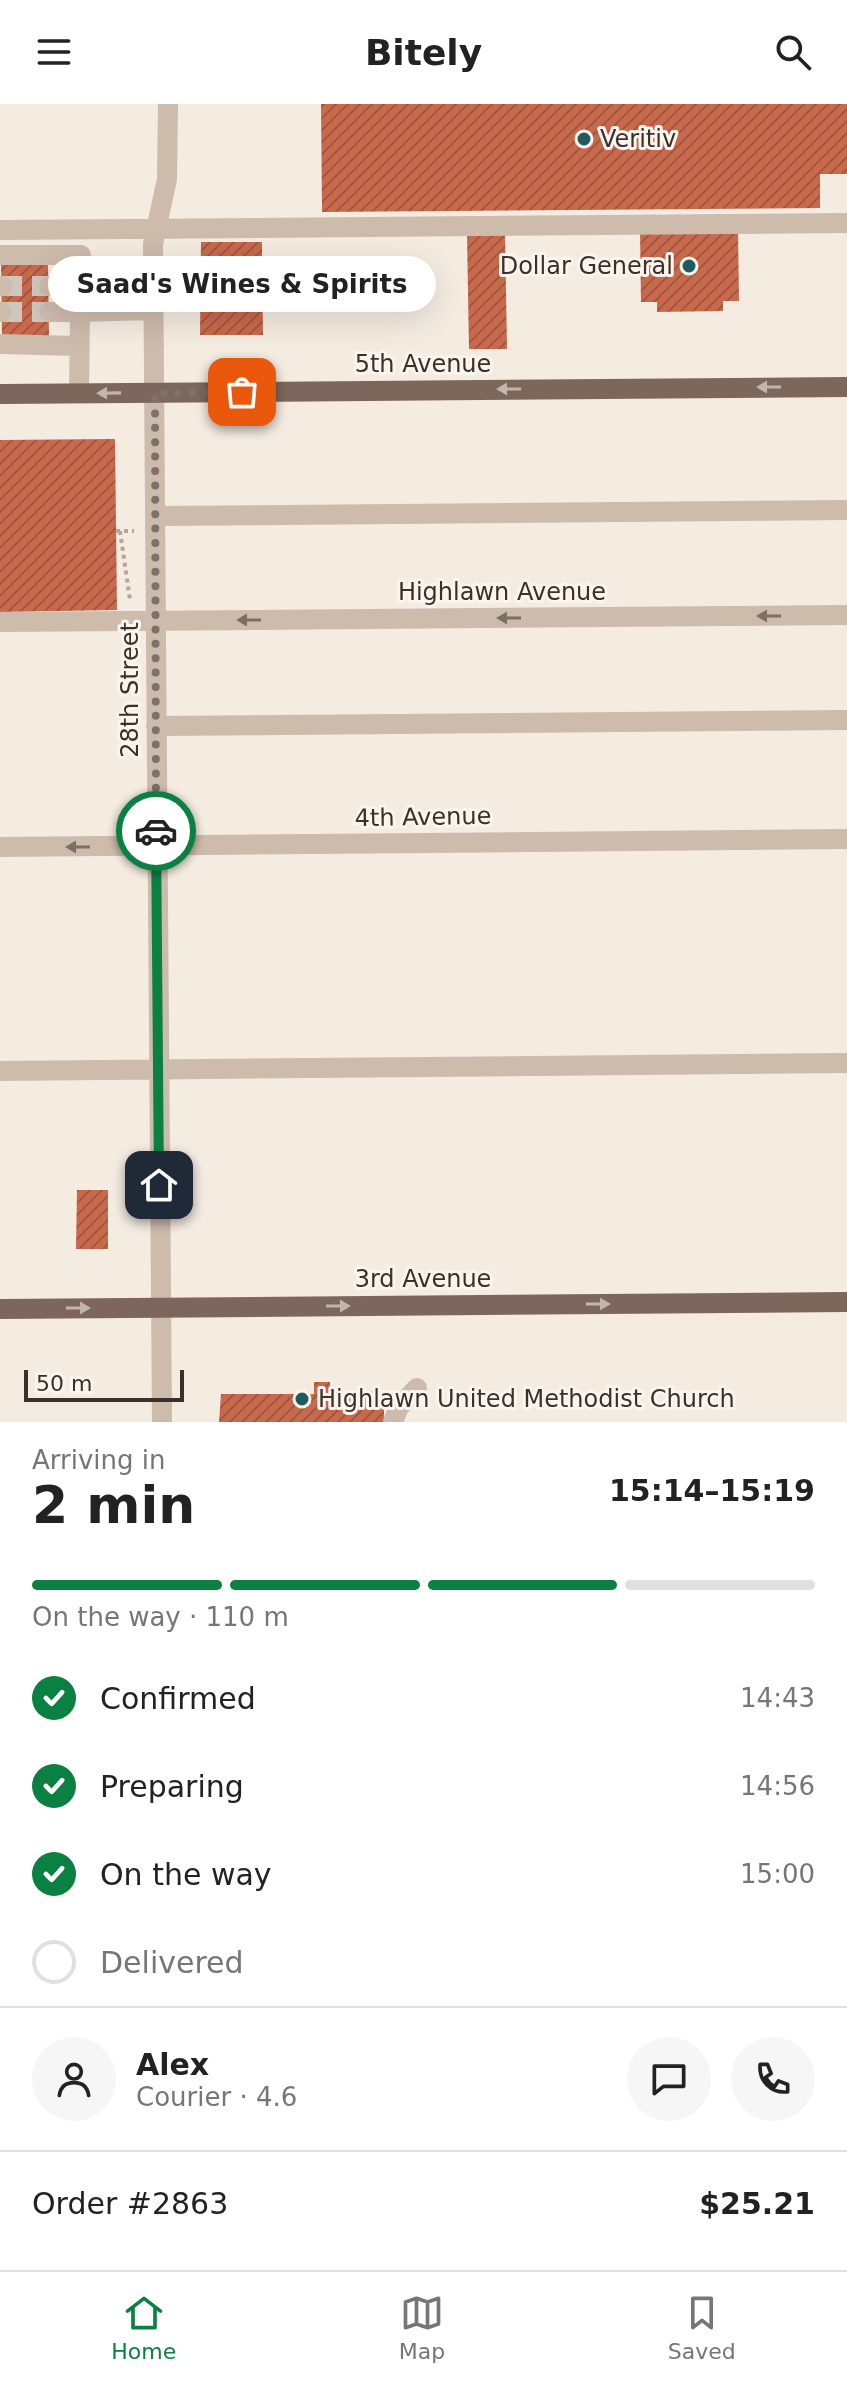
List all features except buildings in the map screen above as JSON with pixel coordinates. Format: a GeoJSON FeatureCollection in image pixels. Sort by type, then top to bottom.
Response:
{"type":"FeatureCollection","features":[{"type":"Feature","properties":{"kind":"main road","name":"5th Avenue"},"geometry":{"type":"LineString","coordinates":[[0,394],[847,387]]}},
{"type":"Feature","properties":{"kind":"main road","name":"3rd Avenue"},"geometry":{"type":"LineString","coordinates":[[0,1309],[847,1302]]}},
{"type":"Feature","properties":{"kind":"street","name":"28th Street"},"geometry":{"type":"LineString","coordinates":[[162,1422],[153,310],[156,228],[169,165],[168,104]]}},
{"type":"Feature","properties":{"kind":"street"},"geometry":{"type":"LineString","coordinates":[[0,230],[847,223]]}},
{"type":"Feature","properties":{"kind":"street"},"geometry":{"type":"LineString","coordinates":[[72,229],[73,255]]}},
{"type":"Feature","properties":{"kind":"street"},"geometry":{"type":"LineString","coordinates":[[0,255],[81,255],[79,393]]}},
{"type":"Feature","properties":{"kind":"street"},"geometry":{"type":"LineString","coordinates":[[49,286],[80,286]]}},
{"type":"Feature","properties":{"kind":"street"},"geometry":{"type":"LineString","coordinates":[[49,312],[153,310]]}},
{"type":"Feature","properties":{"kind":"street"},"geometry":{"type":"LineString","coordinates":[[0,344],[78,346]]}},
{"type":"Feature","properties":{"kind":"street"},"geometry":{"type":"LineString","coordinates":[[156,516],[847,510]]}},
{"type":"Feature","properties":{"kind":"street","name":"Highlawn Avenue"},"geometry":{"type":"LineString","coordinates":[[0,622],[847,615]]}},
{"type":"Feature","properties":{"kind":"street"},"geometry":{"type":"LineString","coordinates":[[156,726],[847,720]]}},
{"type":"Feature","properties":{"kind":"street","name":"4th Avenue"},"geometry":{"type":"LineString","coordinates":[[0,847],[847,839]]}},
{"type":"Feature","properties":{"kind":"street"},"geometry":{"type":"LineString","coordinates":[[0,1071],[847,1063]]}},
{"type":"Feature","properties":{"kind":"street"},"geometry":{"type":"LineString","coordinates":[[393,1422],[399,1407],[417,1388]]}},
{"type":"Feature","properties":{"kind":"path"},"geometry":{"type":"LineString","coordinates":[[132,531],[118,531],[131,605],[136,608]]}},
{"type":"Feature","properties":{"kind":"tunnel"},"geometry":{"type":"LineString","coordinates":[[2,286],[49,286]]}},
{"type":"Feature","properties":{"kind":"tunnel"},"geometry":{"type":"LineString","coordinates":[[2,312],[49,312]]}},
{"type":"Feature","properties":{"kind":"way so far"},"geometry":{"type":"LineString","coordinates":[[156,831],[155,393],[242,392]]}},
{"type":"Feature","properties":{"kind":"place","name":"Veritiv"},"geometry":{"type":"Point","coordinates":[584,139]}},
{"type":"Feature","properties":{"kind":"place","name":"Dollar General"},"geometry":{"type":"Point","coordinates":[689,266]}},
{"type":"Feature","properties":{"kind":"place","name":"Saad's Wines & Spirits"},"geometry":{"type":"Point","coordinates":[242,392]}},
{"type":"Feature","properties":{"kind":"place","name":"Highlawn United Methodist Church"},"geometry":{"type":"Point","coordinates":[302,1399]}},
{"type":"Feature","properties":{"kind":"route"},"geometry":{"type":"LineString","coordinates":[[156,831],[159,1185]]}}]}
